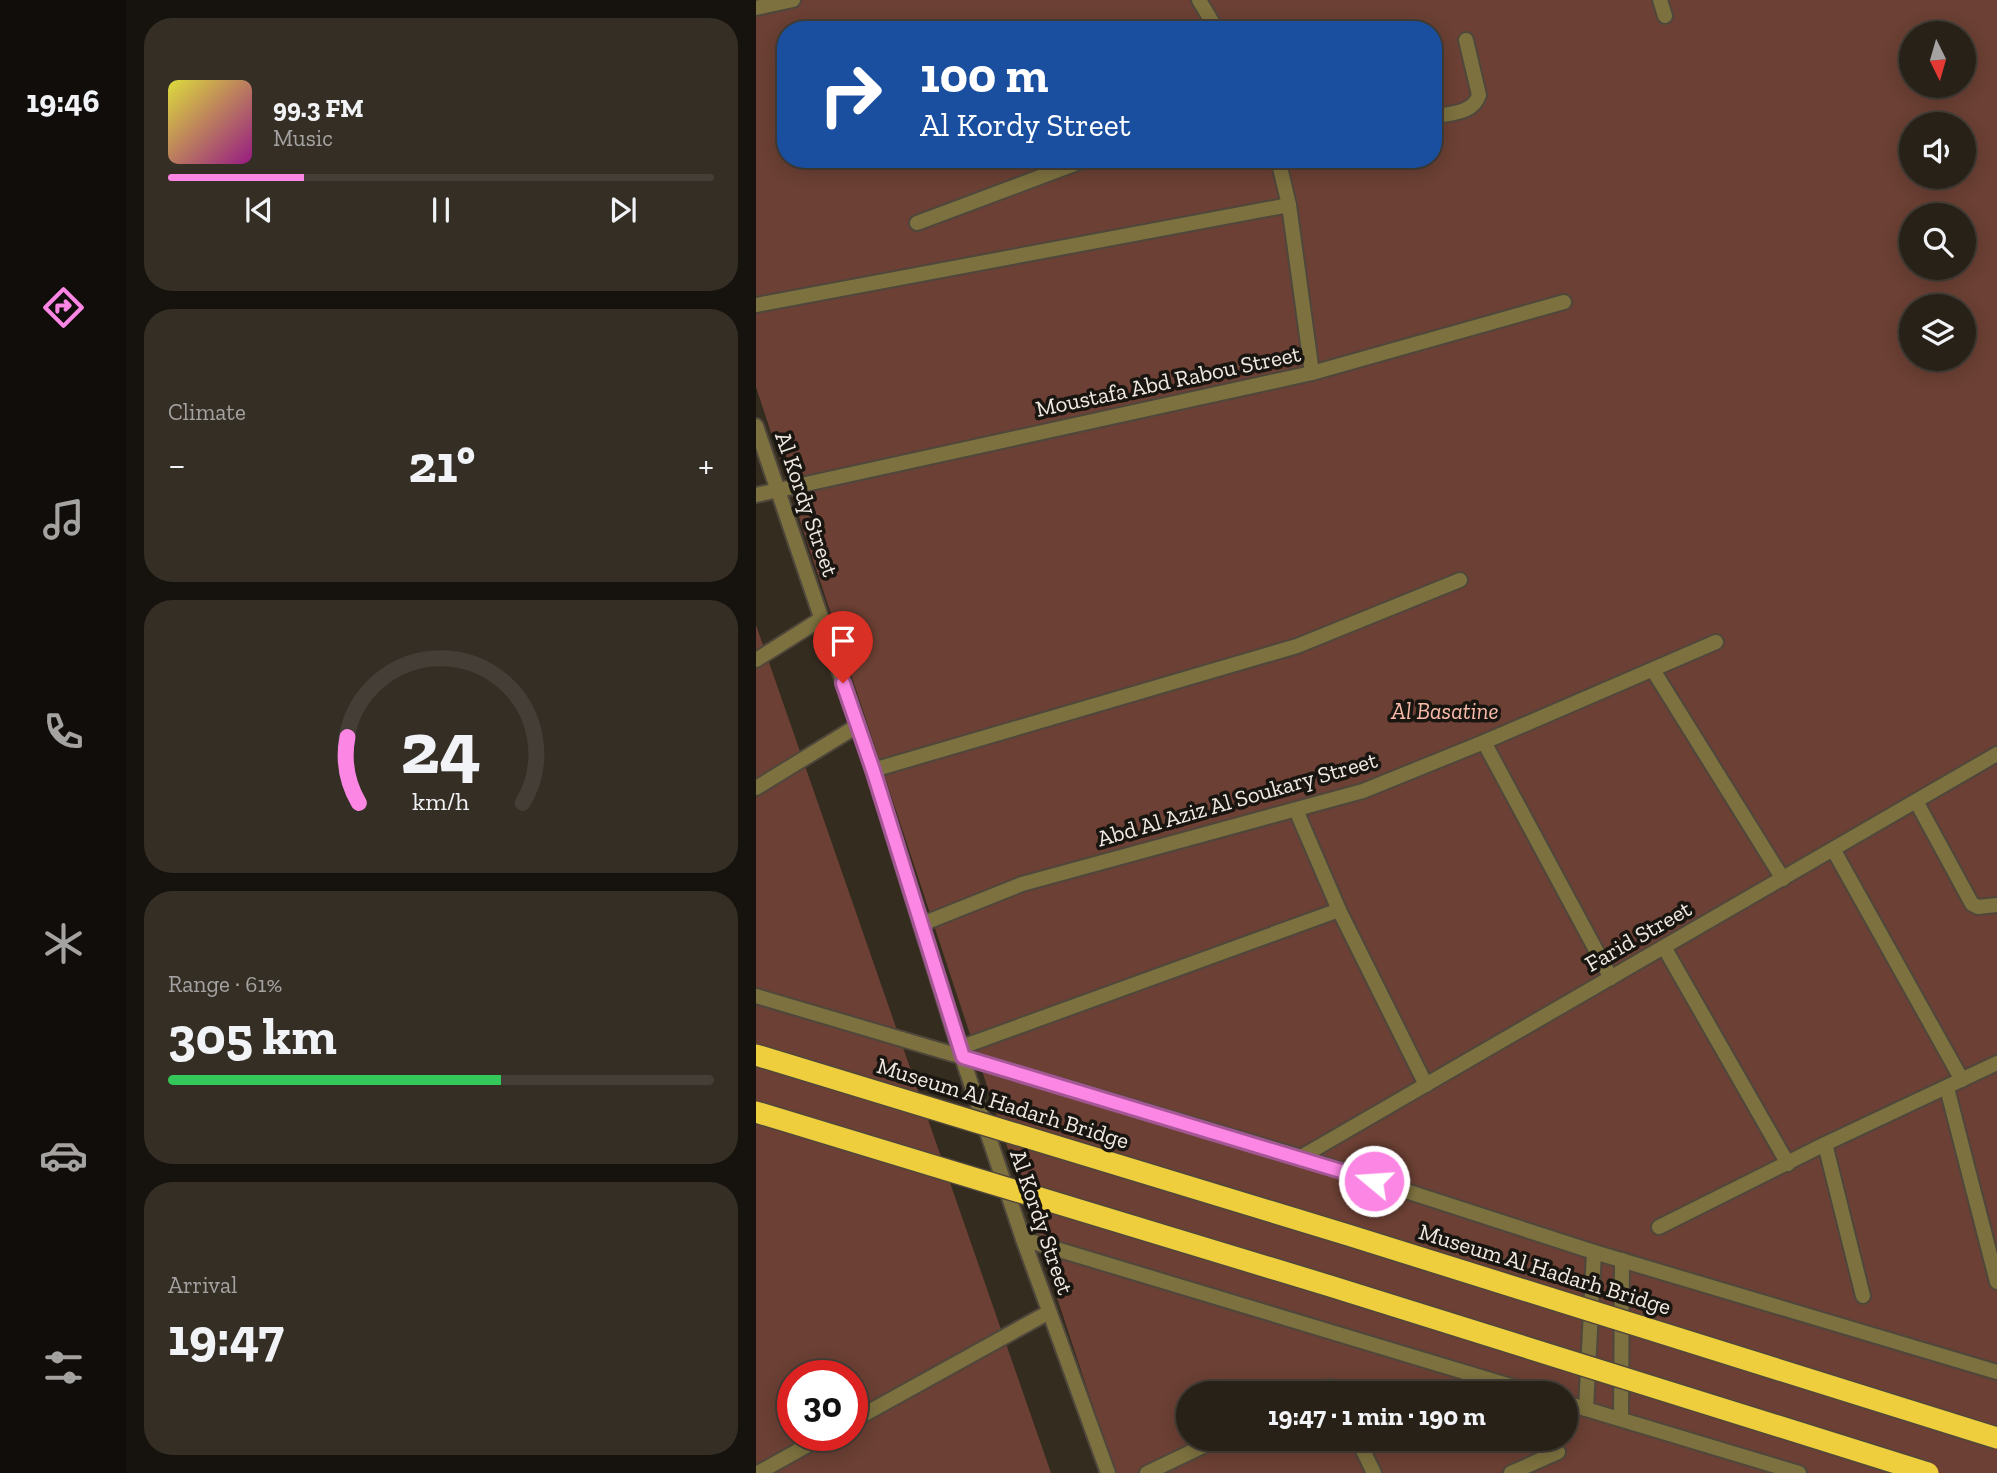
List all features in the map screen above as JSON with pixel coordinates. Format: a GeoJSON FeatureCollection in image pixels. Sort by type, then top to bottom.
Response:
{"type":"FeatureCollection","features":[{"type":"Feature","properties":{"kind":"highway","name":"Museum Al Hadarh Bridge"},"geometry":{"type":"LineString","coordinates":[[756,1055],[1361,1239],[1997,1438]]}},
{"type":"Feature","properties":{"kind":"highway"},"geometry":{"type":"LineString","coordinates":[[756,1112],[1330,1286],[1928,1473]]}},
{"type":"Feature","properties":{"kind":"street"},"geometry":{"type":"LineString","coordinates":[[756,8],[793,0]]}},
{"type":"Feature","properties":{"kind":"street"},"geometry":{"type":"LineString","coordinates":[[1199,0],[1212,21]]}},
{"type":"Feature","properties":{"kind":"street"},"geometry":{"type":"LineString","coordinates":[[1660,0],[1665,16]]}},
{"type":"Feature","properties":{"kind":"street"},"geometry":{"type":"LineString","coordinates":[[1442,115],[1465,111],[1476,102],[1479,95],[1466,40]]}},
{"type":"Feature","properties":{"kind":"street"},"geometry":{"type":"LineString","coordinates":[[917,223],[1064,168]]}},
{"type":"Feature","properties":{"kind":"street"},"geometry":{"type":"LineString","coordinates":[[1280,168],[1289,205],[1312,373]]}},
{"type":"Feature","properties":{"kind":"street"},"geometry":{"type":"LineString","coordinates":[[756,305],[1289,205]]}},
{"type":"Feature","properties":{"kind":"street","name":"Moustafa Abd Rabou Street"},"geometry":{"type":"LineString","coordinates":[[756,495],[1312,373],[1564,302]]}},
{"type":"Feature","properties":{"kind":"street","name":"Al Kordy Street"},"geometry":{"type":"LineString","coordinates":[[756,426],[873,770],[961,1052],[1023,1238],[1108,1473]]}},
{"type":"Feature","properties":{"kind":"street"},"geometry":{"type":"LineString","coordinates":[[873,770],[1297,646],[1460,580]]}},
{"type":"Feature","properties":{"kind":"street"},"geometry":{"type":"LineString","coordinates":[[756,660],[821,619]]}},
{"type":"Feature","properties":{"kind":"street","name":"Abd Al Aziz Al Soukary Street"},"geometry":{"type":"LineString","coordinates":[[922,924],[1022,884],[1363,791],[1716,642]]}},
{"type":"Feature","properties":{"kind":"street"},"geometry":{"type":"LineString","coordinates":[[1653,670],[1783,878]]}},
{"type":"Feature","properties":{"kind":"street"},"geometry":{"type":"LineString","coordinates":[[756,788],[857,726]]}},
{"type":"Feature","properties":{"kind":"street"},"geometry":{"type":"LineString","coordinates":[[1484,742],[1611,978]]}},
{"type":"Feature","properties":{"kind":"street","name":"Farid Street"},"geometry":{"type":"LineString","coordinates":[[1301,1157],[1997,754]]}},
{"type":"Feature","properties":{"kind":"street"},"geometry":{"type":"LineString","coordinates":[[1916,801],[1972,904],[1978,908],[1997,905]]}},
{"type":"Feature","properties":{"kind":"street"},"geometry":{"type":"LineString","coordinates":[[1296,810],[1339,910],[1426,1085]]}},
{"type":"Feature","properties":{"kind":"street"},"geometry":{"type":"LineString","coordinates":[[1833,849],[1962,1080]]}},
{"type":"Feature","properties":{"kind":"street"},"geometry":{"type":"LineString","coordinates":[[961,1052],[1339,910]]}},
{"type":"Feature","properties":{"kind":"street"},"geometry":{"type":"LineString","coordinates":[[1664,947],[1788,1164]]}},
{"type":"Feature","properties":{"kind":"street"},"geometry":{"type":"LineString","coordinates":[[756,996],[961,1052],[1301,1157],[1594,1252],[1997,1372]]}},
{"type":"Feature","properties":{"kind":"street"},"geometry":{"type":"LineString","coordinates":[[1659,1227],[1997,1062]]}},
{"type":"Feature","properties":{"kind":"street"},"geometry":{"type":"LineString","coordinates":[[1947,1088],[1997,1282]]}},
{"type":"Feature","properties":{"kind":"street"},"geometry":{"type":"LineString","coordinates":[[1825,1144],[1863,1296]]}},
{"type":"Feature","properties":{"kind":"street"},"geometry":{"type":"LineString","coordinates":[[1023,1238],[1494,1381]]}},
{"type":"Feature","properties":{"kind":"street"},"geometry":{"type":"LineString","coordinates":[[1586,1409],[1594,1252]]}},
{"type":"Feature","properties":{"kind":"street"},"geometry":{"type":"LineString","coordinates":[[1621,1419],[1622,1260]]}},
{"type":"Feature","properties":{"kind":"street"},"geometry":{"type":"LineString","coordinates":[[868,1412],[1049,1312]]}},
{"type":"Feature","properties":{"kind":"street"},"geometry":{"type":"LineString","coordinates":[[1578,1407],[1799,1473]]}},
{"type":"Feature","properties":{"kind":"street"},"geometry":{"type":"LineString","coordinates":[[758,1473],[798,1451]]}},
{"type":"Feature","properties":{"kind":"street"},"geometry":{"type":"LineString","coordinates":[[1147,1473],[1193,1451]]}},
{"type":"Feature","properties":{"kind":"street"},"geometry":{"type":"LineString","coordinates":[[1363,1451],[1374,1473]]}},
{"type":"Feature","properties":{"kind":"street"},"geometry":{"type":"LineString","coordinates":[[1511,1473],[1558,1452]]}},
{"type":"Feature","properties":{"kind":"green space","name":"Al Basatine"},"geometry":{"type":"Polygon","coordinates":[[[756,0],[1997,0],[1997,1473],[1115,1473],[756,387],[756,0]]]}},
{"type":"Feature","properties":{"kind":"green space"},"geometry":{"type":"Polygon","coordinates":[[[756,625],[1051,1473],[756,1473],[756,625]]]}},
{"type":"Feature","properties":{"kind":"route"},"geometry":{"type":"LineString","coordinates":[[843,683],[963,1057],[1374,1181]]}}]}
